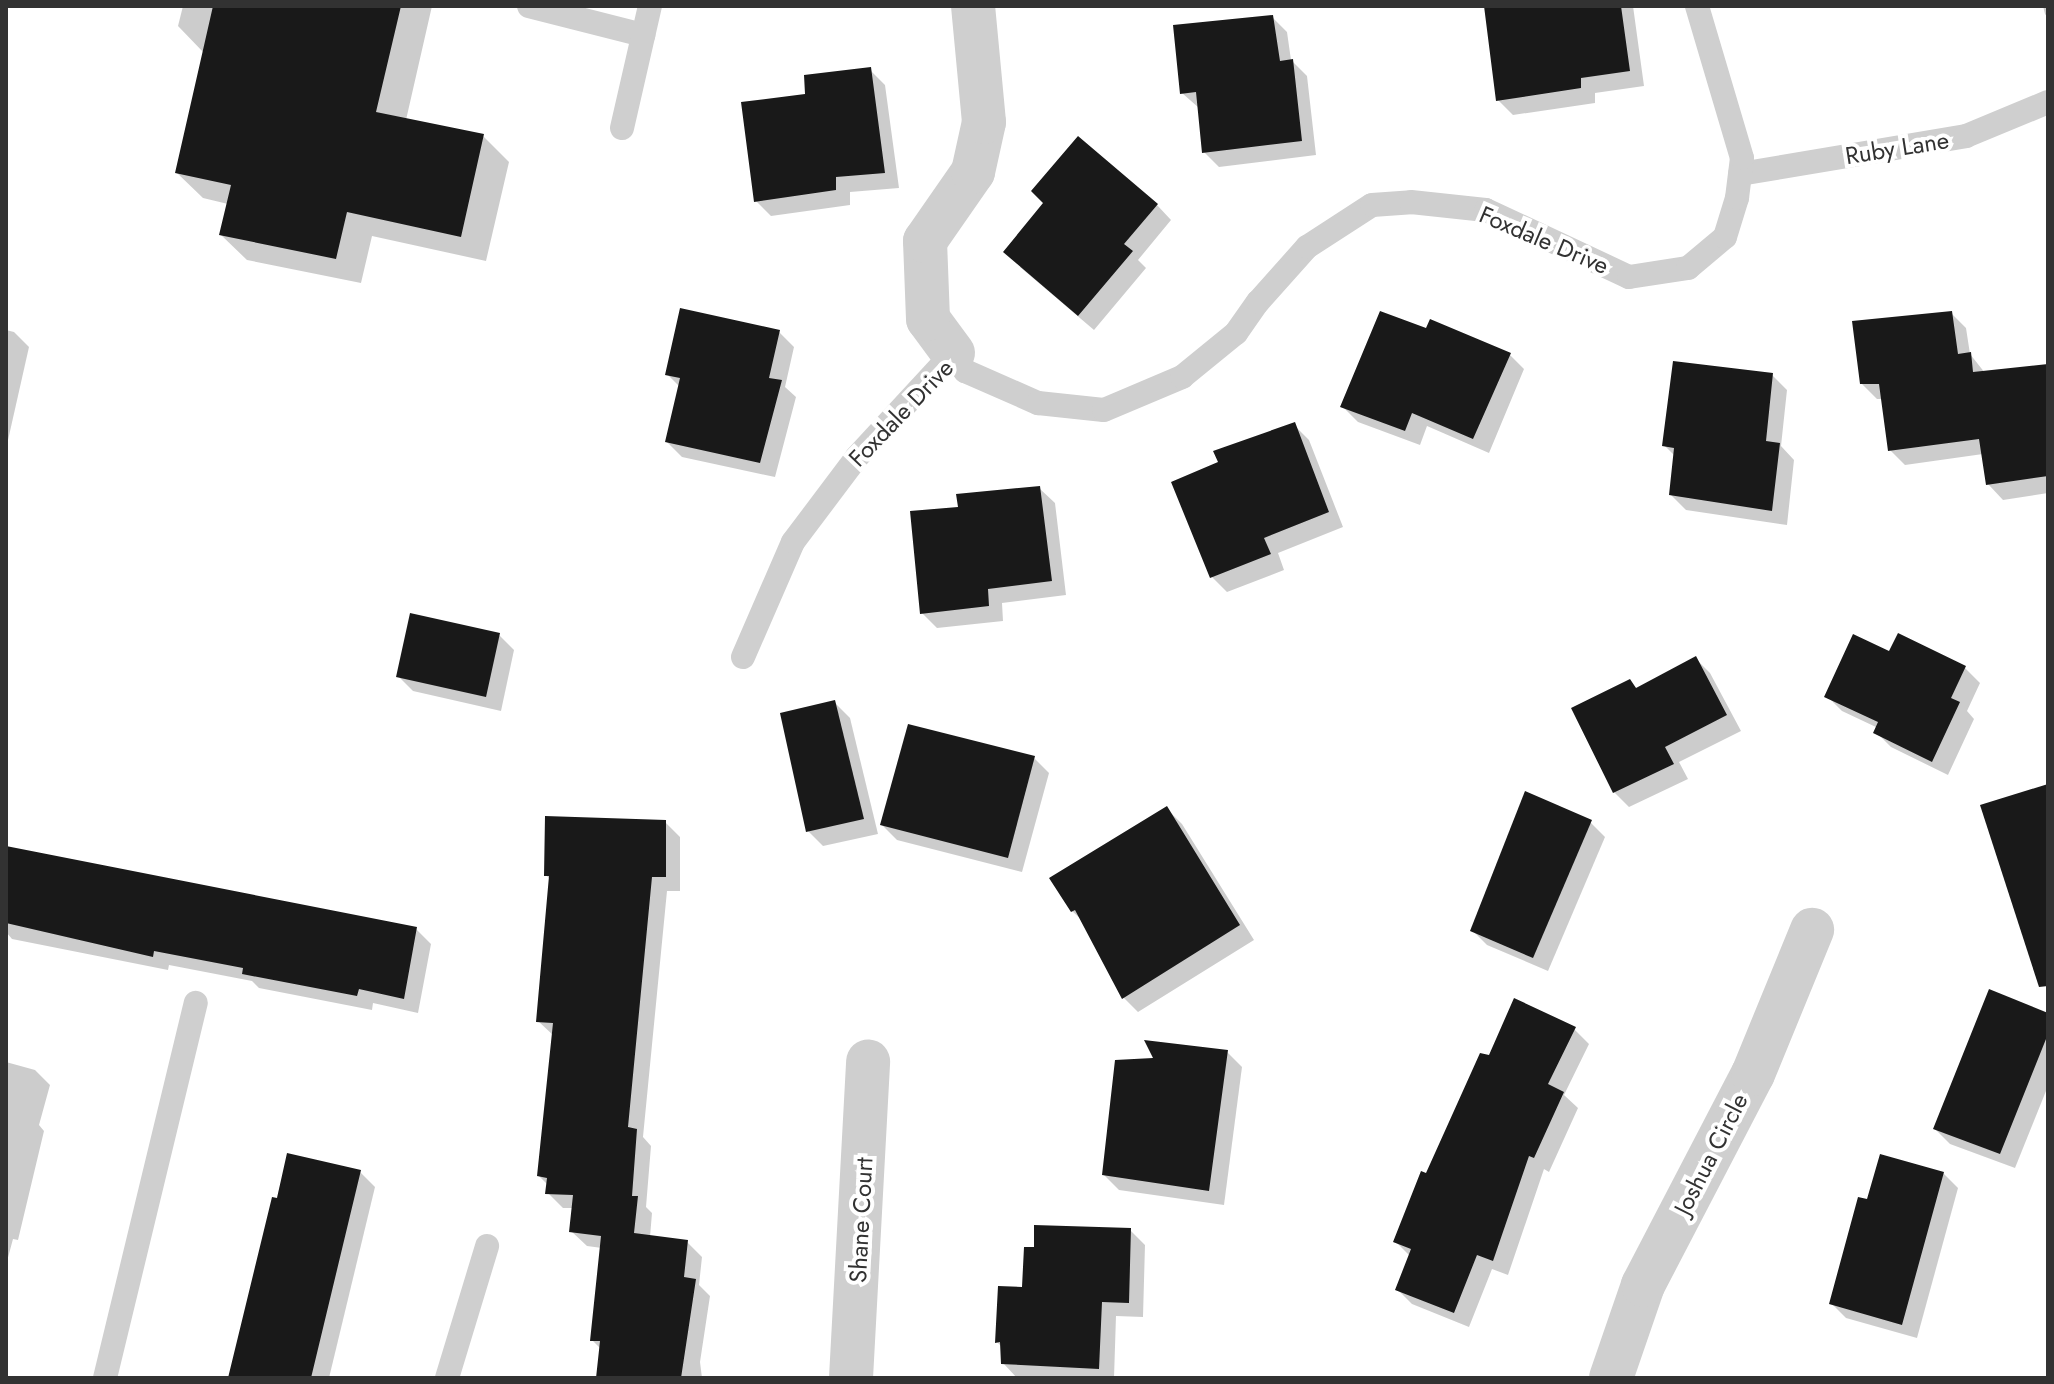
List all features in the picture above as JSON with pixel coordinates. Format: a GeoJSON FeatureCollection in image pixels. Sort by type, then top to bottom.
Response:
{"type":"FeatureCollection","features":[{"type":"Feature","properties":{"kind":"street"},"geometry":{"type":"LineString","coordinates":[[953,353],[928,319],[925,241],[973,172],[984,122],[973,6]]}},
{"type":"Feature","properties":{"kind":"street","name":"Joshua Circle"},"geometry":{"type":"LineString","coordinates":[[1611,1378],[1643,1285],[1753,1074],[1812,930]]}},
{"type":"Feature","properties":{"kind":"street","name":"Shane Court"},"geometry":{"type":"LineString","coordinates":[[851,1378],[868,1061]]}},
{"type":"Feature","properties":{"kind":"lane"},"geometry":{"type":"LineString","coordinates":[[529,6],[643,35]]}},
{"type":"Feature","properties":{"kind":"lane"},"geometry":{"type":"LineString","coordinates":[[622,128],[650,6]]}},
{"type":"Feature","properties":{"kind":"lane","name":"Foxdale Drive"},"geometry":{"type":"LineString","coordinates":[[743,657],[793,542],[857,457],[953,353],[965,371],[1038,403],[1104,410],[1182,377],[1236,333],[1258,302],[1307,247],[1372,205],[1411,202],[1486,210],[1629,277],[1688,268],[1725,237],[1742,158],[1697,6]]}},
{"type":"Feature","properties":{"kind":"lane","name":"Ruby Lane"},"geometry":{"type":"LineString","coordinates":[[1740,174],[1966,136],[2048,102]]}},
{"type":"Feature","properties":{"kind":"lane"},"geometry":{"type":"LineString","coordinates":[[105,1378],[196,1003]]}},
{"type":"Feature","properties":{"kind":"lane"},"geometry":{"type":"LineString","coordinates":[[447,1378],[487,1246]]}},
{"type":"Feature","properties":{"kind":"building"},"geometry":{"type":"Polygon","coordinates":[[[213,6],[401,6],[376,112],[484,134],[461,237],[347,212],[336,259],[219,235],[231,185],[175,173],[213,6]]]}},
{"type":"Feature","properties":{"kind":"building"},"geometry":{"type":"Polygon","coordinates":[[[1484,6],[1621,6],[1630,71],[1581,78],[1581,88],[1496,101],[1484,6]]]}},
{"type":"Feature","properties":{"kind":"building"},"geometry":{"type":"Polygon","coordinates":[[[1273,15],[1280,61],[1293,59],[1302,141],[1202,153],[1196,92],[1180,94],[1173,25],[1273,15]]]}},
{"type":"Feature","properties":{"kind":"building"},"geometry":{"type":"Polygon","coordinates":[[[871,67],[885,173],[836,177],[836,190],[754,202],[741,102],[805,94],[804,75],[871,67]]]}},
{"type":"Feature","properties":{"kind":"building"},"geometry":{"type":"Polygon","coordinates":[[[1078,136],[1158,204],[1124,244],[1133,251],[1078,316],[1003,252],[1043,203],[1031,191],[1078,136]]]}},
{"type":"Feature","properties":{"kind":"building"},"geometry":{"type":"Polygon","coordinates":[[[680,308],[780,330],[769,378],[782,380],[760,463],[665,442],[680,378],[665,375],[680,308]]]}},
{"type":"Feature","properties":{"kind":"building"},"geometry":{"type":"Polygon","coordinates":[[[1380,311],[1426,328],[1430,319],[1511,353],[1473,439],[1412,413],[1405,431],[1340,407],[1380,311]]]}},
{"type":"Feature","properties":{"kind":"building"},"geometry":{"type":"Polygon","coordinates":[[[1952,311],[1958,354],[1971,352],[1973,372],[2048,364],[2048,476],[1986,485],[1979,439],[1888,451],[1879,384],[1860,384],[1852,321],[1952,311]]]}},
{"type":"Feature","properties":{"kind":"building"},"geometry":{"type":"Polygon","coordinates":[[[1673,361],[1773,373],[1766,441],[1780,443],[1772,511],[1669,495],[1674,448],[1662,446],[1673,361]]]}},
{"type":"Feature","properties":{"kind":"building"},"geometry":{"type":"Polygon","coordinates":[[[1295,422],[1329,512],[1264,538],[1271,554],[1210,578],[1171,482],[1218,462],[1213,451],[1295,422]]]}},
{"type":"Feature","properties":{"kind":"building"},"geometry":{"type":"Polygon","coordinates":[[[1040,486],[1052,581],[988,589],[989,606],[920,614],[910,511],[958,507],[956,494],[1040,486]]]}},
{"type":"Feature","properties":{"kind":"building"},"geometry":{"type":"Polygon","coordinates":[[[410,613],[500,633],[486,697],[396,677],[410,613]]]}},
{"type":"Feature","properties":{"kind":"building"},"geometry":{"type":"Polygon","coordinates":[[[1898,633],[1966,666],[1951,698],[1960,702],[1932,762],[1873,733],[1878,722],[1824,697],[1853,634],[1889,651],[1898,633]]]}},
{"type":"Feature","properties":{"kind":"building"},"geometry":{"type":"Polygon","coordinates":[[[1696,656],[1727,715],[1665,747],[1674,764],[1613,793],[1571,708],[1630,679],[1636,688],[1696,656]]]}},
{"type":"Feature","properties":{"kind":"building"},"geometry":{"type":"Polygon","coordinates":[[[835,700],[864,819],[806,832],[780,713],[835,700]]]}},
{"type":"Feature","properties":{"kind":"building"},"geometry":{"type":"Polygon","coordinates":[[[908,724],[1035,756],[1008,858],[880,825],[908,724]]]}},
{"type":"Feature","properties":{"kind":"building"},"geometry":{"type":"Polygon","coordinates":[[[2048,784],[2048,986],[2039,987],[1980,805],[2048,784]]]}},
{"type":"Feature","properties":{"kind":"building"},"geometry":{"type":"Polygon","coordinates":[[[1525,791],[1592,820],[1533,958],[1470,931],[1525,791]]]}},
{"type":"Feature","properties":{"kind":"building"},"geometry":{"type":"Polygon","coordinates":[[[1167,806],[1240,925],[1122,999],[1075,910],[1071,912],[1049,878],[1167,806]]]}},
{"type":"Feature","properties":{"kind":"building"},"geometry":{"type":"Polygon","coordinates":[[[545,816],[666,820],[666,877],[652,877],[628,1127],[637,1129],[632,1196],[638,1196],[634,1233],[688,1240],[684,1277],[696,1279],[681,1378],[596,1378],[600,1341],[590,1341],[601,1236],[569,1232],[573,1195],[545,1194],[547,1178],[537,1176],[553,1023],[536,1022],[549,876],[544,876],[545,816]]]}},
{"type":"Feature","properties":{"kind":"building"},"geometry":{"type":"Polygon","coordinates":[[[6,846],[417,927],[404,999],[359,989],[357,996],[242,974],[243,968],[154,951],[153,957],[6,923],[6,846]]]}},
{"type":"Feature","properties":{"kind":"building"},"geometry":{"type":"Polygon","coordinates":[[[1989,989],[2048,1013],[2048,1034],[2000,1154],[1933,1129],[1989,989]]]}},
{"type":"Feature","properties":{"kind":"building"},"geometry":{"type":"Polygon","coordinates":[[[1514,998],[1576,1027],[1548,1084],[1564,1092],[1534,1158],[1529,1156],[1493,1261],[1477,1255],[1454,1313],[1395,1290],[1411,1249],[1393,1242],[1421,1171],[1426,1173],[1480,1053],[1489,1055],[1514,998]]]}},
{"type":"Feature","properties":{"kind":"building"},"geometry":{"type":"Polygon","coordinates":[[[1144,1040],[1228,1050],[1209,1191],[1102,1175],[1115,1060],[1153,1058],[1144,1040]]]}},
{"type":"Feature","properties":{"kind":"building"},"geometry":{"type":"Polygon","coordinates":[[[287,1153],[361,1170],[311,1378],[228,1378],[272,1197],[277,1198],[287,1153]]]}},
{"type":"Feature","properties":{"kind":"building"},"geometry":{"type":"Polygon","coordinates":[[[1880,1154],[1944,1172],[1902,1325],[1829,1304],[1858,1197],[1867,1199],[1880,1154]]]}},
{"type":"Feature","properties":{"kind":"building"},"geometry":{"type":"Polygon","coordinates":[[[1034,1225],[1131,1228],[1129,1303],[1102,1302],[1099,1369],[1001,1364],[1000,1342],[995,1343],[998,1286],[1022,1287],[1024,1247],[1034,1247],[1034,1225]]]}}]}
